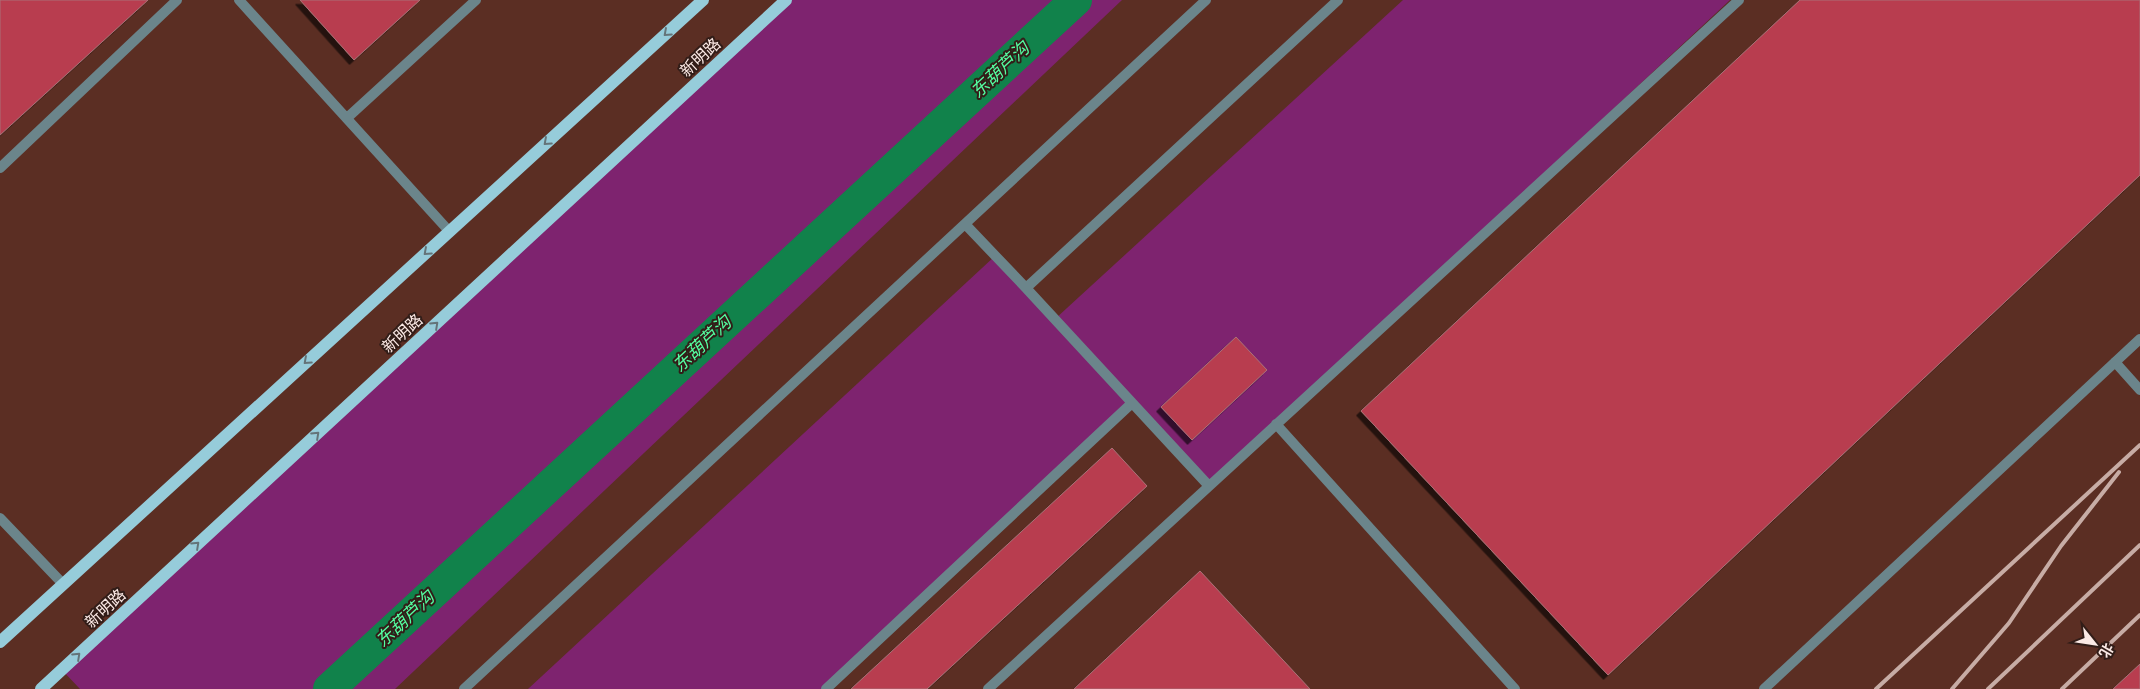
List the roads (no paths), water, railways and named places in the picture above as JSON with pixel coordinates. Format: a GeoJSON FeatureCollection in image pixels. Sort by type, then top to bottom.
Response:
{"type":"FeatureCollection","features":[{"type":"Feature","properties":{"kind":"main road"},"geometry":{"type":"LineString","coordinates":[[0,642],[703,0]]}},
{"type":"Feature","properties":{"kind":"main road","name":"新明路"},"geometry":{"type":"LineString","coordinates":[[41,689],[786,0]]}},
{"type":"Feature","properties":{"kind":"lane"},"geometry":{"type":"LineString","coordinates":[[0,168],[177,0]]}},
{"type":"Feature","properties":{"kind":"lane"},"geometry":{"type":"LineString","coordinates":[[239,0],[449,231]]}},
{"type":"Feature","properties":{"kind":"lane"},"geometry":{"type":"LineString","coordinates":[[346,118],[476,0]]}},
{"type":"Feature","properties":{"kind":"lane"},"geometry":{"type":"LineString","coordinates":[[464,689],[1206,0]]}},
{"type":"Feature","properties":{"kind":"lane"},"geometry":{"type":"LineString","coordinates":[[1026,288],[1338,0]]}},
{"type":"Feature","properties":{"kind":"lane"},"geometry":{"type":"LineString","coordinates":[[988,689],[1739,0]]}},
{"type":"Feature","properties":{"kind":"lane"},"geometry":{"type":"LineString","coordinates":[[965,224],[1209,486]]}},
{"type":"Feature","properties":{"kind":"lane"},"geometry":{"type":"LineString","coordinates":[[1764,689],[2140,339]]}},
{"type":"Feature","properties":{"kind":"lane"},"geometry":{"type":"LineString","coordinates":[[2115,362],[2140,390]]}},
{"type":"Feature","properties":{"kind":"lane"},"geometry":{"type":"LineString","coordinates":[[826,689],[1132,403]]}},
{"type":"Feature","properties":{"kind":"lane"},"geometry":{"type":"LineString","coordinates":[[1276,424],[1514,689]]}},
{"type":"Feature","properties":{"kind":"lane"},"geometry":{"type":"LineString","coordinates":[[0,518],[63,584]]}},
{"type":"Feature","properties":{"kind":"waterway","name":"东葫芦沟"},"geometry":{"type":"LineString","coordinates":[[329,689],[1076,0]]}},
{"type":"Feature","properties":{"kind":"railway"},"geometry":{"type":"LineString","coordinates":[[1876,689],[2140,445]]}},
{"type":"Feature","properties":{"kind":"railway"},"geometry":{"type":"LineString","coordinates":[[1952,689],[2009,623],[2061,546],[2119,472]]}},
{"type":"Feature","properties":{"kind":"railway"},"geometry":{"type":"LineString","coordinates":[[1988,689],[2140,545]]}},
{"type":"Feature","properties":{"kind":"railway"},"geometry":{"type":"LineString","coordinates":[[2062,689],[2140,615]]}}]}
